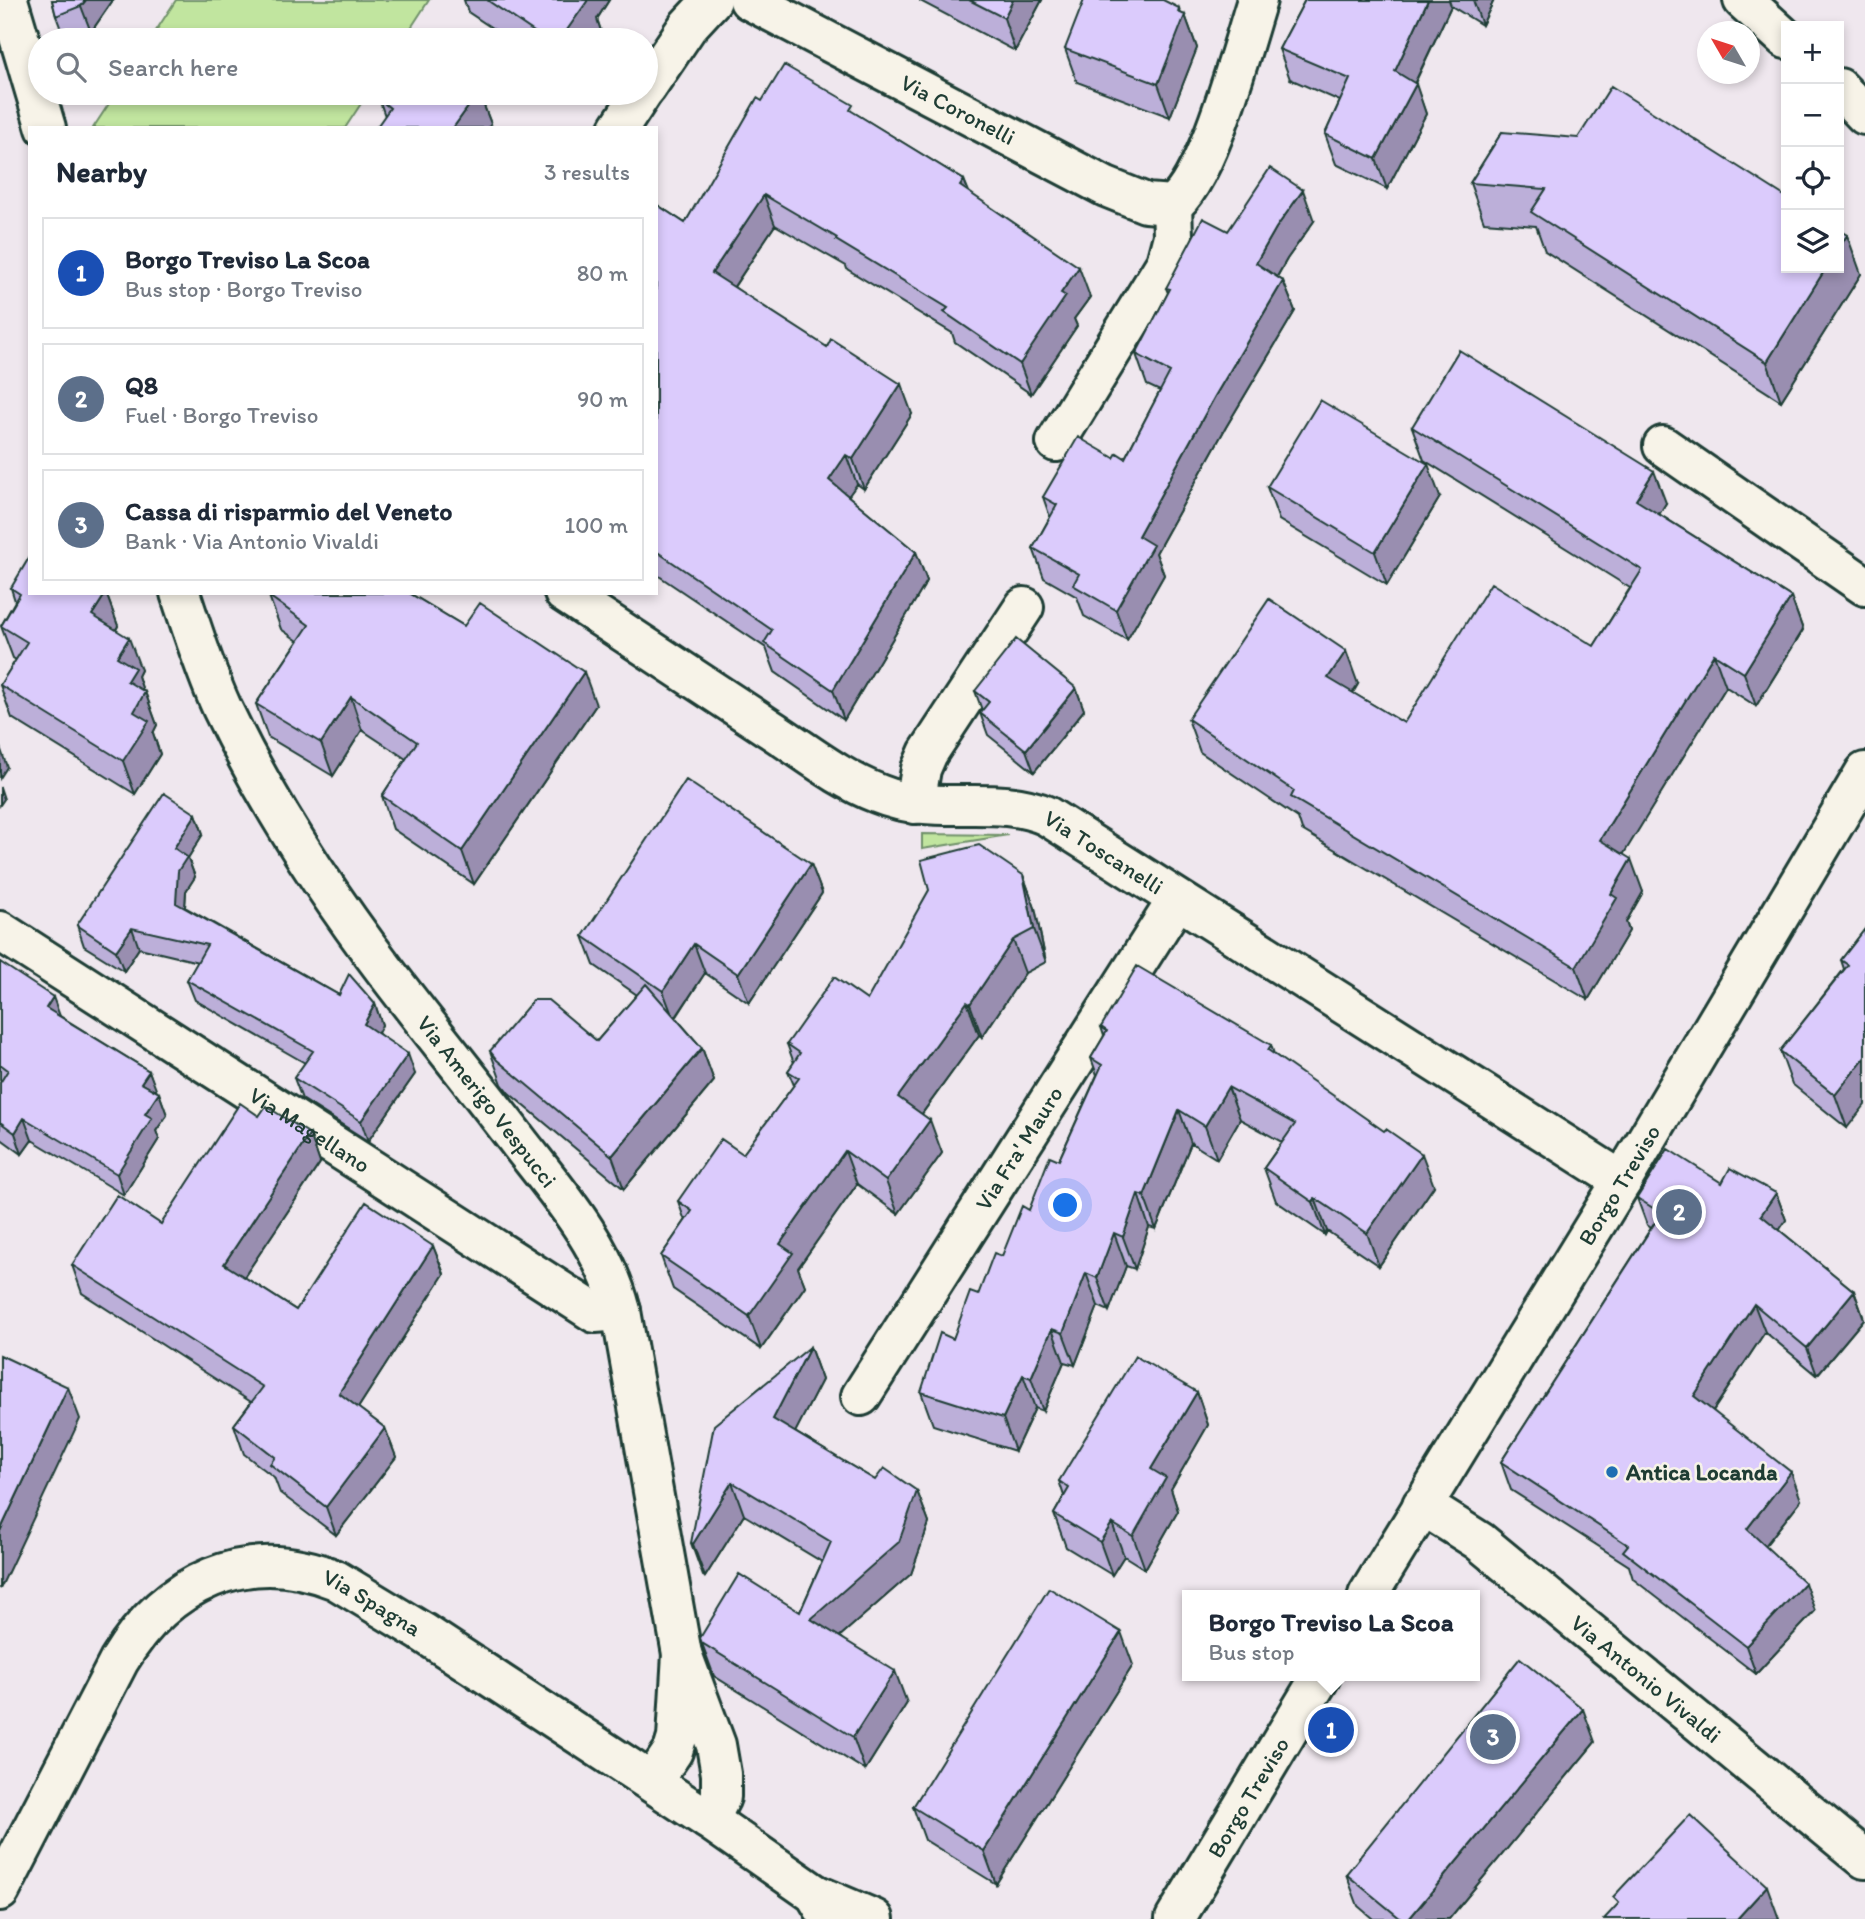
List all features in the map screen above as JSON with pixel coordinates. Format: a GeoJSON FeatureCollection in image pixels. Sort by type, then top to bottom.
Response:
{"type":"FeatureCollection","features":[{"type":"Feature","properties":{"kind":"street"},"geometry":{"type":"LineString","coordinates":[[8,0],[28,67]]}},
{"type":"Feature","properties":{"kind":"street"},"geometry":{"type":"LineString","coordinates":[[658,70],[688,26],[712,0]]}},
{"type":"Feature","properties":{"kind":"street","name":"Via Coronelli"},"geometry":{"type":"LineString","coordinates":[[749,0],[1106,187],[1146,203],[1172,205]]}},
{"type":"Feature","properties":{"kind":"street"},"geometry":{"type":"LineString","coordinates":[[1056,442],[1166,263],[1172,243],[1172,205],[1189,187],[1207,150],[1257,0]]}},
{"type":"Feature","properties":{"kind":"street"},"geometry":{"type":"LineString","coordinates":[[1743,0],[1781,34]]}},
{"type":"Feature","properties":{"kind":"street"},"geometry":{"type":"LineString","coordinates":[[1844,93],[1865,115]]}},
{"type":"Feature","properties":{"kind":"street"},"geometry":{"type":"LineString","coordinates":[[39,105],[45,126]]}},
{"type":"Feature","properties":{"kind":"street"},"geometry":{"type":"LineString","coordinates":[[620,126],[634,105]]}},
{"type":"Feature","properties":{"kind":"street"},"geometry":{"type":"LineString","coordinates":[[1663,446],[1865,586]]}},
{"type":"Feature","properties":{"kind":"street","name":"Via Amerigo Vespucci"},"geometry":{"type":"LineString","coordinates":[[181,595],[222,707],[257,774],[312,868],[387,972],[585,1231],[603,1261],[615,1287],[621,1311],[682,1654]]}},
{"type":"Feature","properties":{"kind":"street","name":"Via Toscanelli"},"geometry":{"type":"LineString","coordinates":[[567,595],[845,778],[880,795],[915,804],[945,807],[1010,806],[1046,816],[1622,1181]]}},
{"type":"Feature","properties":{"kind":"street"},"geometry":{"type":"LineString","coordinates":[[915,804],[921,769],[928,753],[1024,607]]}},
{"type":"Feature","properties":{"kind":"street","name":"Borgo Treviso"},"geometry":{"type":"LineString","coordinates":[[1371,1590],[1622,1181],[1865,772]]}},
{"type":"Feature","properties":{"kind":"street","name":"Via Fra' Mauro"},"geometry":{"type":"LineString","coordinates":[[861,1396],[1177,900]]}},
{"type":"Feature","properties":{"kind":"street","name":"Via Magellano"},"geometry":{"type":"LineString","coordinates":[[0,931],[595,1313],[621,1311]]}},
{"type":"Feature","properties":{"kind":"street","name":"Via Antonio Vivaldi"},"geometry":{"type":"LineString","coordinates":[[1422,1505],[1479,1541],[1865,1859]]}},
{"type":"Feature","properties":{"kind":"street","name":"Via Spagna"},"geometry":{"type":"LineString","coordinates":[[4,1875],[119,1661],[140,1629],[165,1603],[193,1585],[226,1572],[258,1567],[283,1567],[321,1574],[360,1593],[709,1819],[823,1906],[874,1919]]}},
{"type":"Feature","properties":{"kind":"street"},"geometry":{"type":"LineString","coordinates":[[652,1782],[673,1751],[677,1738],[682,1654]]}},
{"type":"Feature","properties":{"kind":"street"},"geometry":{"type":"LineString","coordinates":[[682,1654],[719,1758],[721,1797],[709,1819]]}},
{"type":"Feature","properties":{"kind":"street","name":"Borgo Treviso"},"geometry":{"type":"LineString","coordinates":[[1175,1919],[1318,1681]]}},
{"type":"Feature","properties":{"kind":"green space"},"geometry":{"type":"Polygon","coordinates":[[[176,0],[429,0],[411,28],[158,28],[176,0]]]}},
{"type":"Feature","properties":{"kind":"green space"},"geometry":{"type":"Polygon","coordinates":[[[108,105],[360,105],[346,126],[94,126],[108,105]]]}},
{"type":"Feature","properties":{"kind":"green space"},"geometry":{"type":"Polygon","coordinates":[[[922,834],[1008,835],[922,849],[922,834]]]}},
{"type":"Feature","properties":{"kind":"building"},"geometry":{"type":"Polygon","coordinates":[[[52,0],[86,0],[81,6],[56,16],[52,0]]]}},
{"type":"Feature","properties":{"kind":"building"},"geometry":{"type":"Polygon","coordinates":[[[487,0],[588,0],[568,28],[528,28],[487,0]]]}},
{"type":"Feature","properties":{"kind":"building"},"geometry":{"type":"Polygon","coordinates":[[[969,0],[1013,0],[1004,18],[969,0]]]}},
{"type":"Feature","properties":{"kind":"building"},"geometry":{"type":"Polygon","coordinates":[[[1084,0],[1163,0],[1179,8],[1178,12],[1185,15],[1158,84],[1065,49],[1084,0]]]}},
{"type":"Feature","properties":{"kind":"building"},"geometry":{"type":"Polygon","coordinates":[[[1305,0],[1428,0],[1395,71],[1416,84],[1376,159],[1325,134],[1350,79],[1279,49],[1305,0]]]}},
{"type":"Feature","properties":{"kind":"building"},"geometry":{"type":"Polygon","coordinates":[[[784,65],[853,105],[850,110],[964,180],[960,186],[1079,267],[1061,293],[1066,296],[1020,364],[944,312],[948,308],[764,195],[712,273],[827,347],[831,339],[901,384],[853,459],[846,455],[829,480],[916,552],[833,690],[764,643],[772,630],[658,552],[658,205],[685,223],[757,98],[762,101],[784,65]]]}},
{"type":"Feature","properties":{"kind":"building"},"geometry":{"type":"Polygon","coordinates":[[[1611,86],[1781,194],[1781,273],[1823,273],[1767,362],[1531,212],[1546,189],[1470,183],[1502,132],[1578,138],[1611,86]]]}},
{"type":"Feature","properties":{"kind":"building"},"geometry":{"type":"Polygon","coordinates":[[[386,105],[469,105],[454,126],[377,126],[390,108],[386,105]]]}},
{"type":"Feature","properties":{"kind":"building"},"geometry":{"type":"Polygon","coordinates":[[[1270,168],[1303,190],[1276,228],[1256,263],[1283,281],[1215,396],[1138,536],[1153,545],[1116,610],[1073,585],[1079,574],[1033,548],[1057,505],[1043,497],[1078,437],[1114,458],[1117,453],[1125,458],[1170,372],[1136,354],[1170,289],[1166,288],[1203,218],[1228,231],[1270,168]]]}},
{"type":"Feature","properties":{"kind":"building"},"geometry":{"type":"Polygon","coordinates":[[[1459,350],[1654,471],[1636,500],[1791,597],[1744,673],[1714,654],[1600,840],[1631,859],[1611,894],[1617,898],[1576,967],[1291,797],[1294,791],[1188,719],[1269,599],[1346,651],[1328,678],[1404,723],[1491,583],[1594,646],[1642,570],[1412,427],[1459,350]]]}},
{"type":"Feature","properties":{"kind":"building"},"geometry":{"type":"Polygon","coordinates":[[[1320,400],[1428,464],[1375,552],[1267,487],[1320,400]]]}},
{"type":"Feature","properties":{"kind":"building"},"geometry":{"type":"Polygon","coordinates":[[[28,559],[28,595],[105,595],[92,615],[129,638],[117,657],[135,668],[127,681],[145,692],[134,712],[149,721],[123,761],[0,685],[27,642],[1,626],[20,594],[11,588],[28,559]]]}},
{"type":"Feature","properties":{"kind":"building"},"geometry":{"type":"Polygon","coordinates":[[[412,595],[464,626],[480,603],[584,672],[462,851],[382,796],[417,742],[351,697],[321,743],[256,704],[309,625],[269,596],[412,595]]]}},
{"type":"Feature","properties":{"kind":"building"},"geometry":{"type":"Polygon","coordinates":[[[1016,639],[1076,688],[1026,750],[980,713],[989,702],[975,691],[1016,639]]]}},
{"type":"Feature","properties":{"kind":"building"},"geometry":{"type":"Polygon","coordinates":[[[686,780],[811,864],[738,974],[694,944],[663,991],[583,936],[686,780]]]}},
{"type":"Feature","properties":{"kind":"building"},"geometry":{"type":"Polygon","coordinates":[[[164,793],[196,814],[174,848],[187,857],[178,871],[176,903],[339,995],[349,974],[375,1004],[364,1024],[408,1054],[361,1121],[294,1078],[313,1051],[187,980],[207,945],[132,928],[116,951],[77,925],[164,793]]]}},
{"type":"Feature","properties":{"kind":"building"},"geometry":{"type":"Polygon","coordinates":[[[979,845],[1023,875],[1034,929],[1013,940],[970,1004],[967,1002],[898,1097],[930,1120],[886,1181],[845,1151],[780,1244],[793,1253],[749,1316],[661,1256],[692,1211],[678,1201],[721,1139],[743,1154],[799,1078],[788,1071],[800,1053],[787,1044],[834,977],[867,1000],[929,890],[921,860],[979,845]]]}},
{"type":"Feature","properties":{"kind":"building"},"geometry":{"type":"Polygon","coordinates":[[[1865,929],[1865,1057],[1835,1095],[1780,1051],[1848,965],[1841,960],[1865,929]]]}},
{"type":"Feature","properties":{"kind":"building"},"geometry":{"type":"Polygon","coordinates":[[[0,962],[53,997],[46,1008],[149,1071],[141,1083],[159,1093],[145,1114],[152,1118],[117,1174],[24,1118],[15,1133],[0,1122],[0,1083],[8,1070],[0,1064],[0,962]]]}},
{"type":"Feature","properties":{"kind":"building"},"geometry":{"type":"Polygon","coordinates":[[[1137,966],[1271,1045],[1268,1050],[1384,1131],[1386,1129],[1422,1154],[1367,1233],[1315,1198],[1313,1202],[1264,1168],[1295,1124],[1228,1087],[1205,1126],[1179,1110],[1144,1196],[1138,1194],[1123,1237],[1114,1233],[1097,1278],[1086,1273],[1063,1333],[1052,1329],[1031,1378],[1023,1375],[1003,1418],[921,1392],[940,1333],[953,1339],[970,1292],[978,1295],[994,1253],[1002,1256],[1022,1206],[1029,1210],[1050,1156],[1059,1160],[1102,1065],[1091,1058],[1107,1031],[1101,1027],[1137,966]]]}},
{"type":"Feature","properties":{"kind":"building"},"geometry":{"type":"Polygon","coordinates":[[[646,984],[702,1048],[612,1156],[497,1060],[490,1051],[533,1000],[548,1000],[597,1041],[646,984]]]}},
{"type":"Feature","properties":{"kind":"building"},"geometry":{"type":"Polygon","coordinates":[[[240,1103],[259,1116],[266,1106],[310,1134],[224,1264],[296,1310],[366,1202],[433,1246],[339,1393],[385,1428],[326,1507],[270,1464],[275,1457],[234,1425],[263,1387],[72,1265],[117,1195],[161,1224],[240,1103]]]}},
{"type":"Feature","properties":{"kind":"building"},"geometry":{"type":"Polygon","coordinates":[[[1668,1149],[1722,1183],[1730,1168],[1776,1193],[1761,1215],[1854,1291],[1807,1348],[1754,1304],[1694,1396],[1791,1472],[1747,1529],[1805,1583],[1746,1646],[1623,1551],[1628,1545],[1501,1462],[1661,1213],[1637,1198],[1668,1149]]]}},
{"type":"Feature","properties":{"kind":"building"},"geometry":{"type":"Polygon","coordinates":[[[810,1347],[773,1419],[875,1480],[884,1468],[917,1491],[899,1542],[811,1619],[895,1671],[853,1737],[702,1643],[700,1638],[739,1574],[800,1612],[831,1542],[732,1482],[693,1544],[691,1543],[714,1425],[810,1347]]]}},
{"type":"Feature","properties":{"kind":"building"},"geometry":{"type":"Polygon","coordinates":[[[0,1355],[68,1387],[0,1531],[0,1355]]]}},
{"type":"Feature","properties":{"kind":"building"},"geometry":{"type":"Polygon","coordinates":[[[1135,1356],[1197,1392],[1151,1469],[1166,1478],[1133,1536],[1112,1523],[1100,1542],[1054,1514],[1069,1488],[1059,1481],[1135,1356]]]}},
{"type":"Feature","properties":{"kind":"building"},"geometry":{"type":"Polygon","coordinates":[[[1049,1588],[1121,1632],[984,1851],[913,1807],[1049,1588]]]}},
{"type":"Feature","properties":{"kind":"building"},"geometry":{"type":"Polygon","coordinates":[[[1520,1658],[1583,1709],[1409,1919],[1401,1919],[1346,1874],[1520,1658]]]}},
{"type":"Feature","properties":{"kind":"building"},"geometry":{"type":"Polygon","coordinates":[[[1690,1815],[1767,1886],[1737,1919],[1604,1919],[1619,1903],[1613,1897],[1690,1815]]]}},
{"type":"Feature","properties":{"kind":"place","name":"Q8"},"geometry":{"type":"Point","coordinates":[1679,1212]}},
{"type":"Feature","properties":{"kind":"place","name":"Antica Locanda"},"geometry":{"type":"Point","coordinates":[1612,1472]}},
{"type":"Feature","properties":{"kind":"place","name":"Borgo Treviso La Scoa"},"geometry":{"type":"Point","coordinates":[1331,1730]}},
{"type":"Feature","properties":{"kind":"place","name":"Cassa di risparmio del Veneto"},"geometry":{"type":"Point","coordinates":[1493,1737]}}]}
